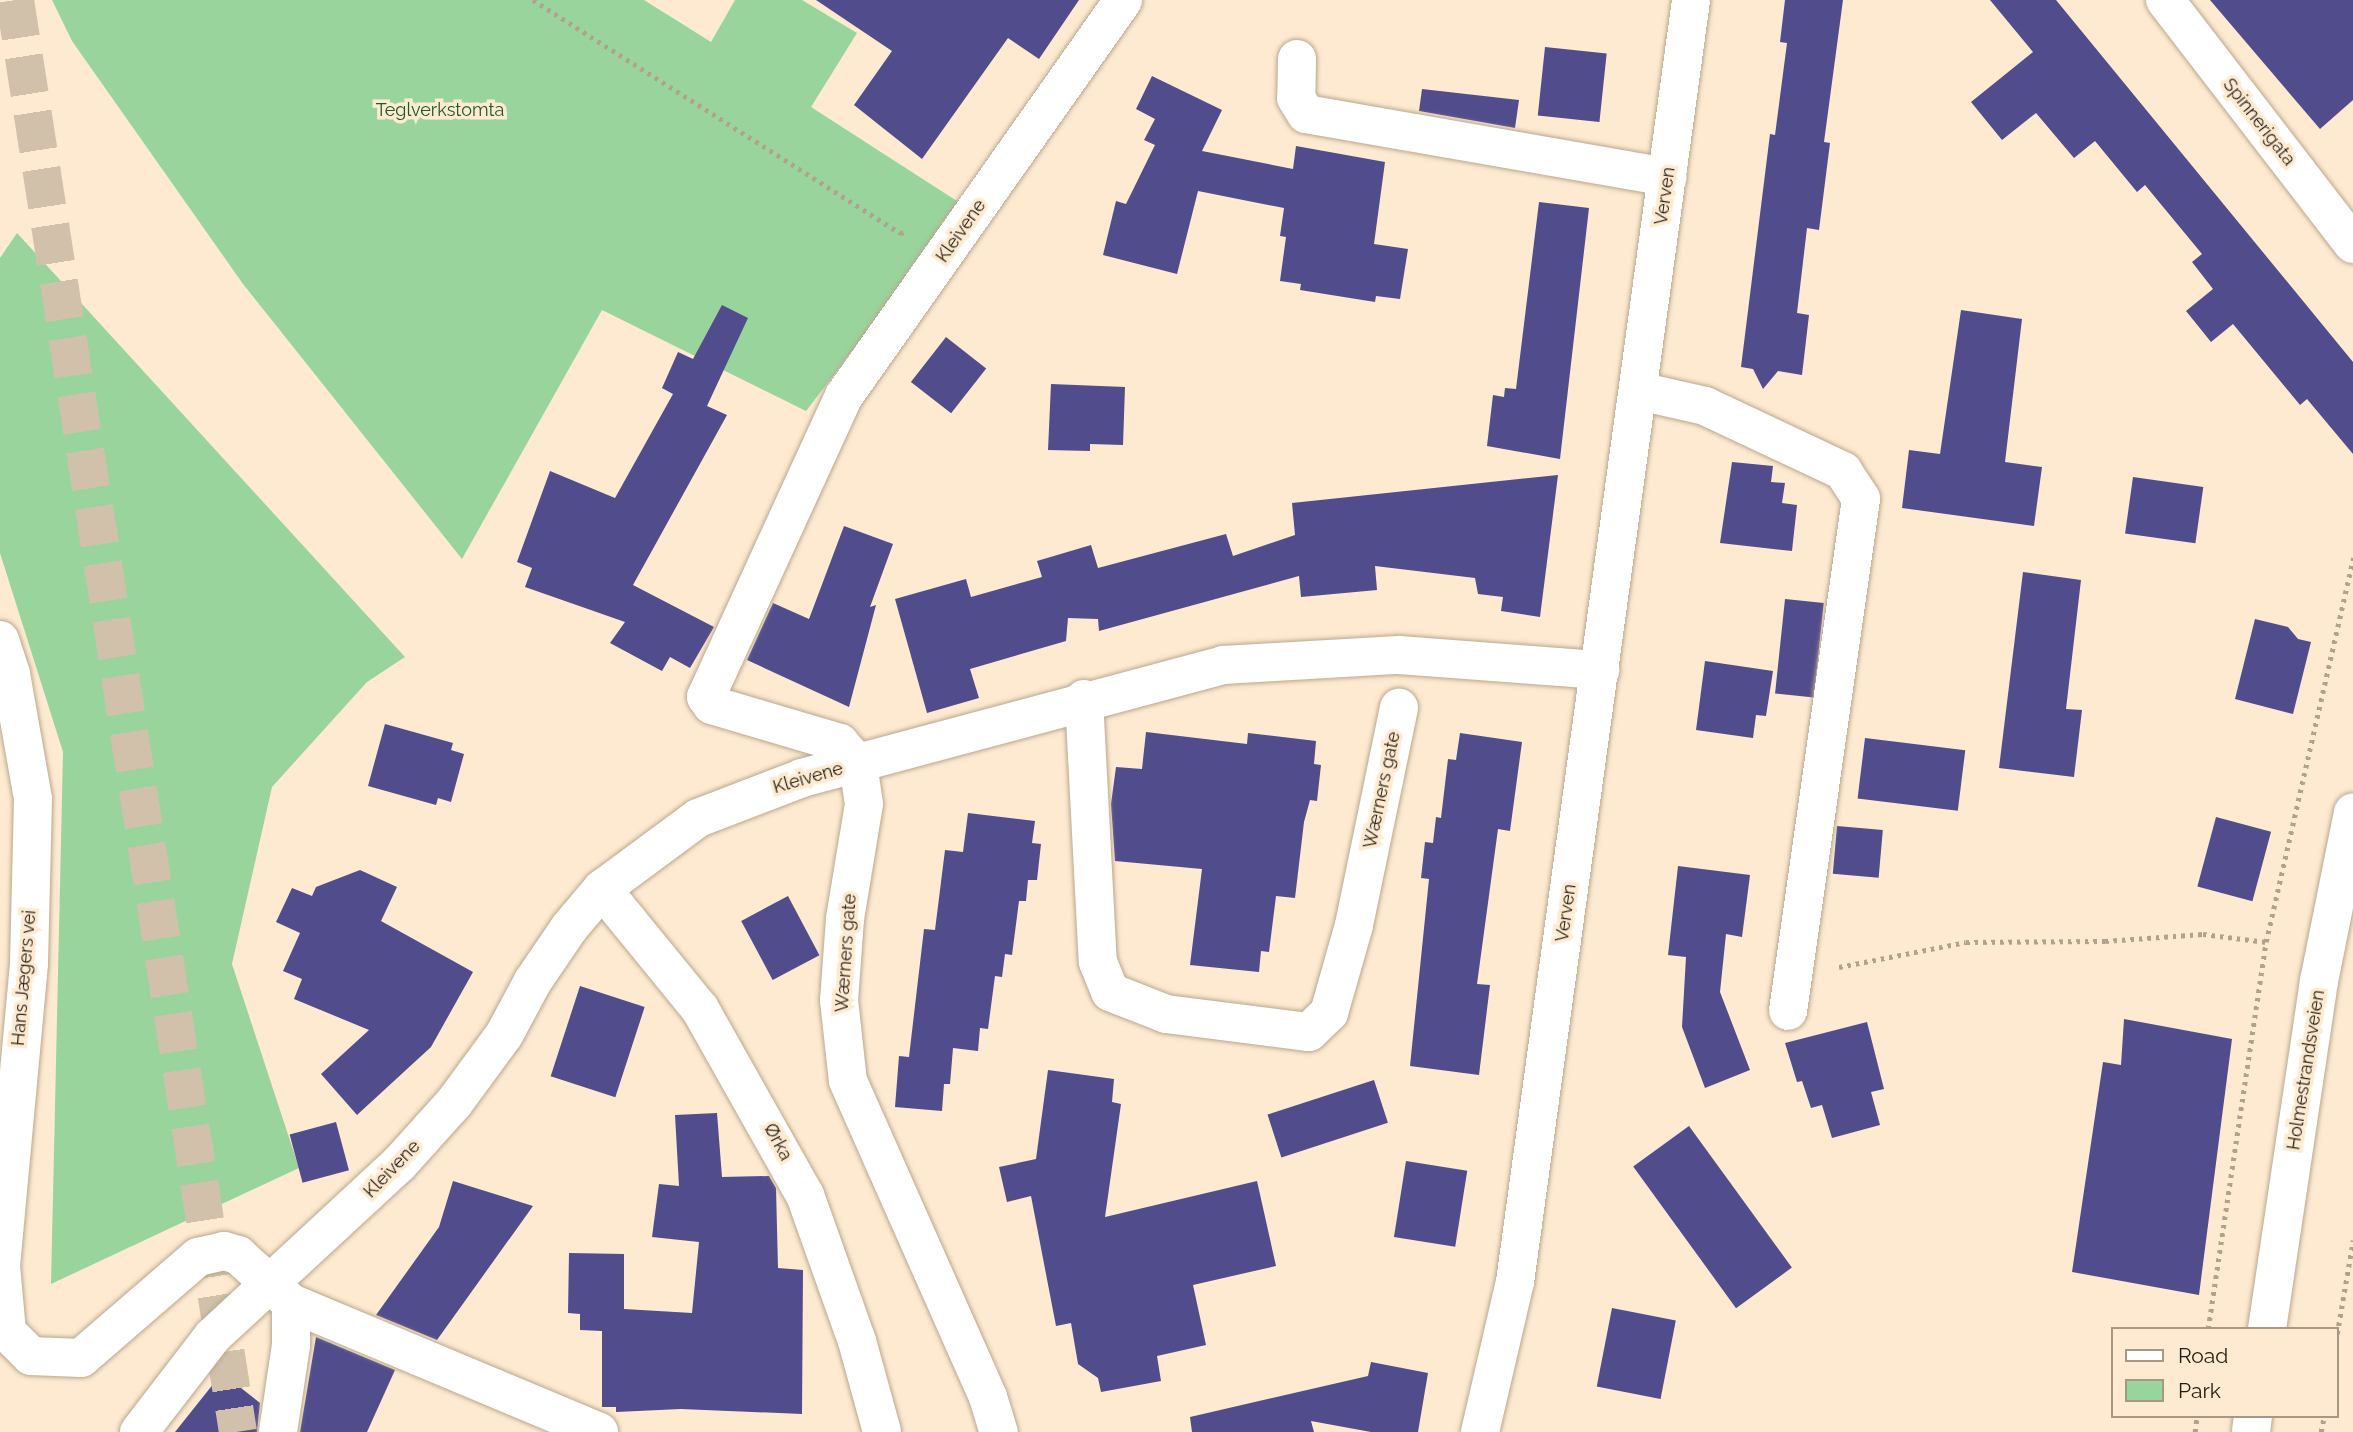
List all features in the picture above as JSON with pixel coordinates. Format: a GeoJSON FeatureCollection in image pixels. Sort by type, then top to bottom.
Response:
{"type":"FeatureCollection","features":[{"type":"Feature","properties":{"kind":"street","name":"Kleivene"},"geometry":{"type":"LineString","coordinates":[[139,1432],[213,1336],[282,1293],[453,1103],[504,1035],[547,960],[611,881],[698,818],[802,778],[858,764],[840,743],[712,705],[706,697],[844,396],[1123,0]]}},
{"type":"Feature","properties":{"kind":"street","name":"Verven"},"geometry":{"type":"LineString","coordinates":[[1480,1432],[1515,1282],[1691,0]]}},
{"type":"Feature","properties":{"kind":"street","name":"Spinnerigata"},"geometry":{"type":"LineString","coordinates":[[2165,0],[2353,244]]}},
{"type":"Feature","properties":{"kind":"street"},"geometry":{"type":"LineString","coordinates":[[1297,60],[1296,98],[1306,114],[1668,177]]}},
{"type":"Feature","properties":{"kind":"street"},"geometry":{"type":"LineString","coordinates":[[1639,391],[1704,406],[1843,471],[1861,499],[1790,996]]}},
{"type":"Feature","properties":{"kind":"street","name":"Hans Jægers vei"},"geometry":{"type":"LineString","coordinates":[[0,640],[12,674],[33,799],[29,964],[1,1266],[7,1332],[31,1356],[81,1358],[198,1257],[223,1251],[238,1255],[282,1293],[598,1432]]}},
{"type":"Feature","properties":{"kind":"street"},"geometry":{"type":"LineString","coordinates":[[858,764],[1084,699],[1223,665],[1399,656],[1600,670]]}},
{"type":"Feature","properties":{"kind":"street","name":"Wærners gate"},"geometry":{"type":"LineString","coordinates":[[1084,699],[1098,961],[1110,992],[1166,1014],[1309,1032],[1329,1013],[1354,925],[1399,708]]}},
{"type":"Feature","properties":{"kind":"street","name":"Wærners gate"},"geometry":{"type":"LineString","coordinates":[[858,764],[864,804],[845,919],[839,1000],[848,1081],[988,1397],[999,1432]]}},
{"type":"Feature","properties":{"kind":"street","name":"Holmestrandsveien"},"geometry":{"type":"LineString","coordinates":[[2267,1327],[2319,981],[2353,812]]}},
{"type":"Feature","properties":{"kind":"street","name":"Ørka"},"geometry":{"type":"LineString","coordinates":[[611,881],[700,1009],[805,1195],[857,1341],[883,1432]]}},
{"type":"Feature","properties":{"kind":"street"},"geometry":{"type":"LineString","coordinates":[[278,1432],[291,1345],[282,1293]]}},
{"type":"Feature","properties":{"kind":"path"},"geometry":{"type":"LineString","coordinates":[[533,0],[900,233],[964,227]]}},
{"type":"Feature","properties":{"kind":"path"},"geometry":{"type":"LineString","coordinates":[[2208,1327],[2266,943],[2353,561]]}},
{"type":"Feature","properties":{"kind":"path"},"geometry":{"type":"LineString","coordinates":[[1790,996],[1878,956],[1966,942],[2105,941],[2203,934],[2266,943]]}},
{"type":"Feature","properties":{"kind":"path"},"geometry":{"type":"LineString","coordinates":[[2338,1327],[2353,1240]]}},
{"type":"Feature","properties":{"kind":"green space","name":"Teglverkstomta"},"geometry":{"type":"Polygon","coordinates":[[[52,0],[644,0],[711,42],[735,0],[802,0],[857,33],[811,107],[960,203],[903,285],[806,411],[602,310],[462,559],[243,284],[72,41],[52,0]]]}},
{"type":"Feature","properties":{"kind":"green space"},"geometry":{"type":"Polygon","coordinates":[[[17,233],[405,657],[367,682],[272,787],[232,964],[299,1168],[51,1284],[63,752],[0,553],[0,258],[17,233]]]}},
{"type":"Feature","properties":{"kind":"building"},"geometry":{"type":"Polygon","coordinates":[[[816,0],[1079,0],[1039,59],[1008,38],[922,159],[854,105],[892,51],[816,0]]]}},
{"type":"Feature","properties":{"kind":"building"},"geometry":{"type":"Polygon","coordinates":[[[1785,0],[1843,0],[1824,142],[1830,143],[1819,230],[1807,228],[1797,313],[1809,315],[1802,375],[1778,371],[1763,389],[1753,369],[1741,367],[1770,134],[1775,135],[1787,43],[1780,42],[1785,0]]]}},
{"type":"Feature","properties":{"kind":"building"},"geometry":{"type":"Polygon","coordinates":[[[1990,0],[2056,0],[2353,362],[2353,454],[2307,399],[2300,405],[2233,324],[2211,342],[2186,311],[2213,289],[2192,262],[2202,254],[2145,185],[2137,192],[2095,141],[2074,158],[2036,113],[2002,140],[1971,102],[2033,52],[1990,0]]]}},
{"type":"Feature","properties":{"kind":"building"},"geometry":{"type":"Polygon","coordinates":[[[2210,0],[2353,0],[2353,100],[2320,129],[2210,0]]]}},
{"type":"Feature","properties":{"kind":"building"},"geometry":{"type":"Polygon","coordinates":[[[1545,47],[1607,53],[1599,122],[1538,116],[1545,47]]]}},
{"type":"Feature","properties":{"kind":"building"},"geometry":{"type":"Polygon","coordinates":[[[1152,76],[1222,110],[1202,151],[1293,169],[1296,146],[1385,162],[1374,244],[1408,249],[1400,299],[1376,296],[1375,302],[1300,290],[1301,284],[1280,281],[1286,237],[1280,236],[1284,208],[1198,191],[1177,274],[1103,255],[1116,201],[1126,204],[1155,145],[1144,140],[1155,119],[1136,109],[1152,76]]]}},
{"type":"Feature","properties":{"kind":"building"},"geometry":{"type":"Polygon","coordinates":[[[1422,89],[1519,100],[1515,128],[1419,111],[1422,89]]]}},
{"type":"Feature","properties":{"kind":"building"},"geometry":{"type":"Polygon","coordinates":[[[1539,202],[1589,208],[1560,459],[1487,446],[1493,395],[1504,397],[1505,388],[1516,389],[1539,202]]]}},
{"type":"Feature","properties":{"kind":"building"},"geometry":{"type":"Polygon","coordinates":[[[722,305],[748,318],[707,406],[727,415],[633,585],[714,627],[690,668],[670,657],[662,671],[610,643],[625,622],[525,587],[532,568],[517,562],[550,471],[615,498],[673,394],[662,388],[678,352],[693,359],[722,305]]]}},
{"type":"Feature","properties":{"kind":"building"},"geometry":{"type":"Polygon","coordinates":[[[1961,310],[2022,319],[2005,462],[2042,467],[2034,526],[1902,508],[1909,450],[1940,454],[1961,310]]]}},
{"type":"Feature","properties":{"kind":"building"},"geometry":{"type":"Polygon","coordinates":[[[946,337],[986,368],[951,413],[911,382],[946,337]]]}},
{"type":"Feature","properties":{"kind":"building"},"geometry":{"type":"Polygon","coordinates":[[[1051,384],[1125,387],[1123,445],[1090,444],[1090,451],[1048,450],[1051,384]]]}},
{"type":"Feature","properties":{"kind":"building"},"geometry":{"type":"Polygon","coordinates":[[[1732,462],[1773,466],[1771,482],[1785,483],[1782,503],[1797,505],[1792,551],[1720,543],[1732,462]]]}},
{"type":"Feature","properties":{"kind":"building"},"geometry":{"type":"Polygon","coordinates":[[[1558,475],[1540,617],[1501,611],[1503,597],[1478,594],[1475,578],[1375,566],[1377,590],[1301,597],[1299,576],[1099,631],[1098,619],[1068,618],[1066,641],[970,669],[979,698],[927,713],[895,599],[966,579],[971,597],[1042,577],[1037,561],[1091,545],[1098,568],[1226,534],[1233,556],[1295,535],[1292,503],[1558,475]]]}},
{"type":"Feature","properties":{"kind":"building"},"geometry":{"type":"Polygon","coordinates":[[[2133,477],[2203,487],[2195,543],[2125,533],[2133,477]]]}},
{"type":"Feature","properties":{"kind":"building"},"geometry":{"type":"Polygon","coordinates":[[[844,526],[893,544],[870,607],[876,605],[849,707],[747,660],[773,603],[809,619],[844,526]]]}},
{"type":"Feature","properties":{"kind":"building"},"geometry":{"type":"Polygon","coordinates":[[[2023,572],[2081,580],[2066,709],[2082,710],[2074,777],[1999,768],[2023,572]]]}},
{"type":"Feature","properties":{"kind":"building"},"geometry":{"type":"Polygon","coordinates":[[[1785,599],[1824,603],[1814,698],[1775,693],[1785,599]]]}},
{"type":"Feature","properties":{"kind":"building"},"geometry":{"type":"Polygon","coordinates":[[[2255,619],[2288,627],[2298,639],[2311,642],[2293,714],[2235,699],[2255,619]]]}},
{"type":"Feature","properties":{"kind":"building"},"geometry":{"type":"Polygon","coordinates":[[[1705,661],[1773,671],[1766,716],[1756,715],[1753,738],[1696,730],[1705,661]]]}},
{"type":"Feature","properties":{"kind":"building"},"geometry":{"type":"Polygon","coordinates":[[[385,724],[453,743],[451,750],[464,754],[451,802],[438,798],[436,805],[368,786],[385,724]]]}},
{"type":"Feature","properties":{"kind":"building"},"geometry":{"type":"Polygon","coordinates":[[[1146,732],[1247,744],[1248,733],[1316,741],[1314,764],[1321,765],[1317,801],[1310,800],[1304,822],[1295,898],[1276,896],[1269,952],[1261,951],[1259,972],[1190,965],[1202,869],[1115,861],[1111,804],[1116,767],[1142,769],[1146,732]]]}},
{"type":"Feature","properties":{"kind":"building"},"geometry":{"type":"Polygon","coordinates":[[[1460,733],[1522,742],[1510,831],[1498,829],[1477,984],[1490,985],[1479,1075],[1410,1066],[1429,879],[1421,878],[1425,842],[1433,843],[1436,817],[1441,818],[1448,759],[1456,760],[1460,733]]]}},
{"type":"Feature","properties":{"kind":"building"},"geometry":{"type":"Polygon","coordinates":[[[1865,738],[1965,750],[1958,811],[1858,799],[1865,738]]]}},
{"type":"Feature","properties":{"kind":"building"},"geometry":{"type":"Polygon","coordinates":[[[968,813],[1035,821],[1032,843],[1041,844],[1037,880],[1028,880],[1026,901],[1019,901],[1012,955],[1005,954],[1002,977],[995,976],[988,1029],[980,1028],[978,1051],[953,1048],[950,1084],[944,1084],[942,1111],[895,1107],[899,1056],[909,1057],[924,929],[935,930],[945,850],[963,852],[968,813]]]}},
{"type":"Feature","properties":{"kind":"building"},"geometry":{"type":"Polygon","coordinates":[[[2216,817],[2271,832],[2252,901],[2197,887],[2216,817]]]}},
{"type":"Feature","properties":{"kind":"building"},"geometry":{"type":"Polygon","coordinates":[[[1837,826],[1883,830],[1879,878],[1833,874],[1837,826]]]}},
{"type":"Feature","properties":{"kind":"building"},"geometry":{"type":"Polygon","coordinates":[[[1678,866],[1750,875],[1742,937],[1726,934],[1720,992],[1750,1070],[1705,1088],[1682,1027],[1686,957],[1668,955],[1678,866]]]}},
{"type":"Feature","properties":{"kind":"building"},"geometry":{"type":"Polygon","coordinates":[[[360,870],[397,887],[381,921],[473,972],[431,1047],[357,1115],[321,1074],[369,1030],[294,999],[302,979],[283,971],[300,933],[276,922],[292,888],[312,896],[316,887],[360,870]]]}},
{"type":"Feature","properties":{"kind":"building"},"geometry":{"type":"Polygon","coordinates":[[[788,896],[819,955],[773,980],[741,921],[788,896]]]}},
{"type":"Feature","properties":{"kind":"building"},"geometry":{"type":"Polygon","coordinates":[[[580,986],[645,1007],[615,1097],[551,1076],[580,986]]]}},
{"type":"Feature","properties":{"kind":"building"},"geometry":{"type":"Polygon","coordinates":[[[2124,1019],[2232,1039],[2199,1295],[2072,1272],[2103,1062],[2121,1065],[2124,1019]]]}},
{"type":"Feature","properties":{"kind":"building"},"geometry":{"type":"Polygon","coordinates":[[[1867,1022],[1884,1089],[1871,1092],[1880,1125],[1832,1138],[1822,1105],[1811,1108],[1802,1081],[1797,1082],[1785,1043],[1867,1022]]]}},
{"type":"Feature","properties":{"kind":"building"},"geometry":{"type":"Polygon","coordinates":[[[1048,1070],[1114,1079],[1112,1102],[1121,1104],[1105,1217],[1257,1181],[1276,1266],[1193,1285],[1206,1345],[1157,1356],[1161,1381],[1101,1392],[1098,1378],[1078,1364],[1071,1323],[1056,1326],[1031,1196],[1007,1202],[999,1167],[1036,1159],[1048,1070]]]}},
{"type":"Feature","properties":{"kind":"building"},"geometry":{"type":"Polygon","coordinates":[[[1374,1080],[1388,1123],[1281,1157],[1267,1115],[1374,1080]]]}},
{"type":"Feature","properties":{"kind":"building"},"geometry":{"type":"Polygon","coordinates":[[[717,1113],[722,1177],[769,1176],[776,1188],[778,1268],[803,1270],[802,1414],[681,1409],[616,1412],[616,1407],[602,1407],[602,1331],[580,1330],[580,1314],[568,1313],[569,1253],[624,1254],[624,1309],[692,1313],[699,1242],[652,1237],[659,1184],[679,1186],[675,1115],[717,1113]]]}},
{"type":"Feature","properties":{"kind":"building"},"geometry":{"type":"Polygon","coordinates":[[[336,1122],[349,1170],[303,1183],[290,1134],[336,1122]]]}},
{"type":"Feature","properties":{"kind":"building"},"geometry":{"type":"Polygon","coordinates":[[[1689,1126],[1792,1268],[1736,1308],[1633,1167],[1689,1126]]]}},
{"type":"Feature","properties":{"kind":"building"},"geometry":{"type":"Polygon","coordinates":[[[1406,1161],[1467,1171],[1455,1247],[1394,1237],[1406,1161]]]}},
{"type":"Feature","properties":{"kind":"building"},"geometry":{"type":"Polygon","coordinates":[[[453,1181],[533,1206],[437,1340],[376,1315],[439,1227],[453,1181]]]}},
{"type":"Feature","properties":{"kind":"building"},"geometry":{"type":"Polygon","coordinates":[[[1612,1308],[1676,1320],[1661,1399],[1597,1387],[1612,1308]]]}},
{"type":"Feature","properties":{"kind":"building"},"geometry":{"type":"Polygon","coordinates":[[[316,1337],[395,1370],[367,1432],[300,1432],[316,1337]]]}},
{"type":"Feature","properties":{"kind":"building"},"geometry":{"type":"Polygon","coordinates":[[[1371,1362],[1428,1373],[1418,1432],[1371,1432],[1311,1421],[1314,1432],[1192,1432],[1190,1417],[1368,1376],[1371,1362]]]}},
{"type":"Feature","properties":{"kind":"building"},"geometry":{"type":"Polygon","coordinates":[[[222,1373],[260,1403],[257,1432],[175,1432],[222,1373]]]}},
{"type":"Feature","properties":{"kind":"tunnel"},"geometry":{"type":"LineString","coordinates":[[15,0],[238,1432]]}}]}
